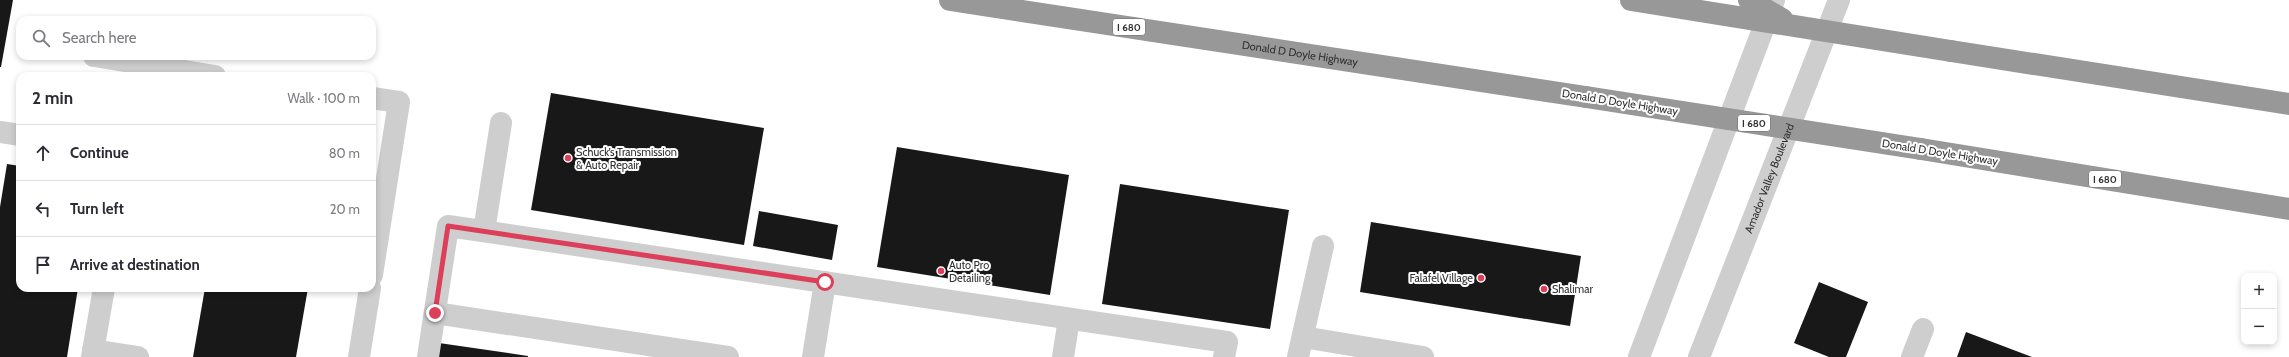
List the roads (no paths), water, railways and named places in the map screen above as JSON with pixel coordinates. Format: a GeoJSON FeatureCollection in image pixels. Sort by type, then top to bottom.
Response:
{"type":"FeatureCollection","features":[{"type":"Feature","properties":{"kind":"highway","name":"Donald D Doyle Highway"},"geometry":{"type":"LineString","coordinates":[[950,0],[1922,149],[2289,209]]}},
{"type":"Feature","properties":{"kind":"highway"},"geometry":{"type":"LineString","coordinates":[[1631,0],[2289,104]]}},
{"type":"Feature","properties":{"kind":"highway"},"geometry":{"type":"LineString","coordinates":[[1749,0],[1794,26]]}},
{"type":"Feature","properties":{"kind":"street"},"geometry":{"type":"LineString","coordinates":[[1639,357],[1774,0]]}},
{"type":"Feature","properties":{"kind":"street","name":"Amador Valley Boulevard"},"geometry":{"type":"LineString","coordinates":[[1699,357],[1839,0]]}},
{"type":"Feature","properties":{"kind":"street"},"geometry":{"type":"LineString","coordinates":[[107,60],[140,70],[165,72]]}},
{"type":"Feature","properties":{"kind":"street"},"geometry":{"type":"LineString","coordinates":[[376,99],[399,102],[376,249]]}},
{"type":"Feature","properties":{"kind":"street"},"geometry":{"type":"LineString","coordinates":[[484,231],[501,123]]}},
{"type":"Feature","properties":{"kind":"street"},"geometry":{"type":"LineString","coordinates":[[0,132],[16,134]]}},
{"type":"Feature","properties":{"kind":"street"},"geometry":{"type":"LineString","coordinates":[[428,357],[448,226],[1226,342],[1224,357]]}},
{"type":"Feature","properties":{"kind":"street"},"geometry":{"type":"LineString","coordinates":[[1323,246],[1300,347],[1423,357]]}},
{"type":"Feature","properties":{"kind":"street"},"geometry":{"type":"LineString","coordinates":[[813,357],[825,282]]}},
{"type":"Feature","properties":{"kind":"street"},"geometry":{"type":"LineString","coordinates":[[103,292],[93,353],[138,357]]}},
{"type":"Feature","properties":{"kind":"street"},"geometry":{"type":"LineString","coordinates":[[359,357],[369,292]]}},
{"type":"Feature","properties":{"kind":"street"},"geometry":{"type":"LineString","coordinates":[[435,313],[728,357]]}},
{"type":"Feature","properties":{"kind":"street"},"geometry":{"type":"LineString","coordinates":[[1063,357],[1069,319]]}},
{"type":"Feature","properties":{"kind":"street"},"geometry":{"type":"LineString","coordinates":[[1912,357],[1923,329]]}},
{"type":"Feature","properties":{"kind":"place","name":"Schuck’s Transmission & Auto Repair"},"geometry":{"type":"Point","coordinates":[568,158]}},
{"type":"Feature","properties":{"kind":"place","name":"Auto Pro Detailing"},"geometry":{"type":"Point","coordinates":[941,271]}},
{"type":"Feature","properties":{"kind":"place","name":"Falafel Village"},"geometry":{"type":"Point","coordinates":[1481,278]}},
{"type":"Feature","properties":{"kind":"place","name":"Shalimar"},"geometry":{"type":"Point","coordinates":[1544,289]}}]}
